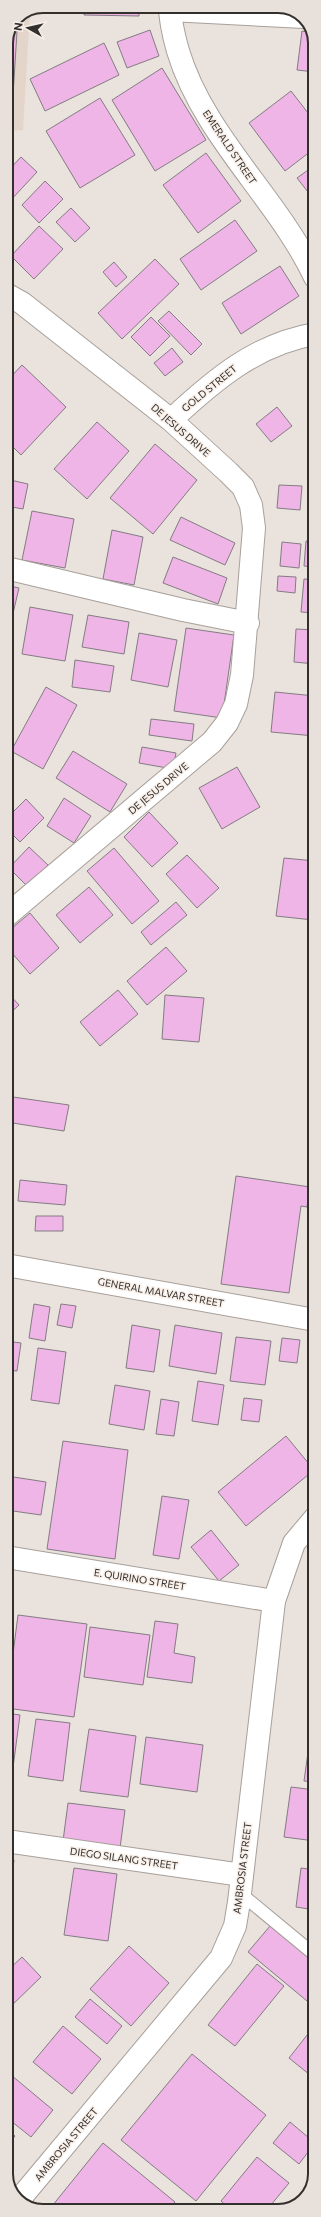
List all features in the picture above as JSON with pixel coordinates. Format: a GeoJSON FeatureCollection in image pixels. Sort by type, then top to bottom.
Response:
{"type":"FeatureCollection","features":[{"type":"Feature","properties":{"kind":"street","name":"EMERALD STREET"},"geometry":{"type":"LineString","coordinates":[[171,13],[174,37],[183,67],[197,97],[218,132],[291,236],[308,265]]}},
{"type":"Feature","properties":{"kind":"street"},"geometry":{"type":"LineString","coordinates":[[244,13],[292,16]]}},
{"type":"Feature","properties":{"kind":"street","name":"DE JESUS DRIVE"},"geometry":{"type":"LineString","coordinates":[[13,298],[22,303],[172,420],[238,482],[252,505],[254,528],[248,623],[242,675],[236,704],[227,723],[212,742],[13,910]]}},
{"type":"Feature","properties":{"kind":"street","name":"GOLD STREET"},"geometry":{"type":"LineString","coordinates":[[172,420],[225,372],[252,355],[293,338],[308,335]]}},
{"type":"Feature","properties":{"kind":"street"},"geometry":{"type":"LineString","coordinates":[[13,570],[184,610],[248,623]]}},
{"type":"Feature","properties":{"kind":"street","name":"GENERAL MALVAR STREET"},"geometry":{"type":"LineString","coordinates":[[13,1266],[308,1319]]}},
{"type":"Feature","properties":{"kind":"street","name":"AMBROSIA STREET"},"geometry":{"type":"LineString","coordinates":[[23,2196],[221,1958],[235,1926],[274,1601],[294,1543],[308,1526]]}},
{"type":"Feature","properties":{"kind":"street","name":"E. QUIRINO STREET"},"geometry":{"type":"LineString","coordinates":[[13,1558],[274,1601]]}},
{"type":"Feature","properties":{"kind":"street","name":"DIEGO SILANG STREET"},"geometry":{"type":"LineString","coordinates":[[13,1842],[241,1884]]}},
{"type":"Feature","properties":{"kind":"lane"},"geometry":{"type":"LineString","coordinates":[[241,1884],[308,1948]]}},
{"type":"Feature","properties":{"kind":"shaded area"},"geometry":{"type":"Polygon","coordinates":[[[30,16],[23,130],[13,131],[13,42],[15,31],[18,26],[30,16]]]}},
{"type":"Feature","properties":{"kind":"building"},"geometry":{"type":"Polygon","coordinates":[[[84,13],[139,13],[139,16],[84,15],[84,13]]]}},
{"type":"Feature","properties":{"kind":"building"},"geometry":{"type":"Polygon","coordinates":[[[17,27],[13,95],[13,42],[17,27]]]}},
{"type":"Feature","properties":{"kind":"building"},"geometry":{"type":"Polygon","coordinates":[[[150,30],[159,56],[127,68],[117,42],[150,30]]]}},
{"type":"Feature","properties":{"kind":"building"},"geometry":{"type":"Polygon","coordinates":[[[302,31],[305,32],[308,39],[308,71],[297,70],[302,31]]]}},
{"type":"Feature","properties":{"kind":"building"},"geometry":{"type":"Polygon","coordinates":[[[104,43],[119,75],[45,111],[30,79],[104,43]]]}},
{"type":"Feature","properties":{"kind":"building"},"geometry":{"type":"Polygon","coordinates":[[[162,68],[206,140],[155,171],[112,100],[162,68]]]}},
{"type":"Feature","properties":{"kind":"building"},"geometry":{"type":"Polygon","coordinates":[[[291,91],[308,113],[308,153],[285,171],[249,123],[291,91]]]}},
{"type":"Feature","properties":{"kind":"building"},"geometry":{"type":"Polygon","coordinates":[[[100,98],[135,155],[80,188],[46,131],[100,98]]]}},
{"type":"Feature","properties":{"kind":"building"},"geometry":{"type":"Polygon","coordinates":[[[206,153],[241,201],[198,233],[163,185],[206,153]]]}},
{"type":"Feature","properties":{"kind":"building"},"geometry":{"type":"Polygon","coordinates":[[[21,157],[37,172],[13,198],[13,166],[21,157]]]}},
{"type":"Feature","properties":{"kind":"building"},"geometry":{"type":"Polygon","coordinates":[[[308,170],[308,192],[297,178],[308,170]]]}},
{"type":"Feature","properties":{"kind":"building"},"geometry":{"type":"Polygon","coordinates":[[[45,181],[63,199],[39,223],[22,205],[45,181]]]}},
{"type":"Feature","properties":{"kind":"building"},"geometry":{"type":"Polygon","coordinates":[[[71,208],[90,228],[75,242],[56,222],[71,208]]]}},
{"type":"Feature","properties":{"kind":"building"},"geometry":{"type":"Polygon","coordinates":[[[235,220],[257,251],[201,290],[180,259],[235,220]]]}},
{"type":"Feature","properties":{"kind":"building"},"geometry":{"type":"Polygon","coordinates":[[[39,226],[63,249],[34,279],[13,258],[13,254],[39,226]]]}},
{"type":"Feature","properties":{"kind":"building"},"geometry":{"type":"Polygon","coordinates":[[[155,259],[179,284],[122,339],[98,313],[155,259]]]}},
{"type":"Feature","properties":{"kind":"building"},"geometry":{"type":"Polygon","coordinates":[[[114,262],[127,277],[116,287],[103,272],[114,262]]]}},
{"type":"Feature","properties":{"kind":"building"},"geometry":{"type":"Polygon","coordinates":[[[280,266],[299,296],[241,334],[222,303],[280,266]]]}},
{"type":"Feature","properties":{"kind":"building"},"geometry":{"type":"Polygon","coordinates":[[[169,311],[202,344],[191,355],[158,321],[169,311]]]}},
{"type":"Feature","properties":{"kind":"building"},"geometry":{"type":"Polygon","coordinates":[[[151,317],[170,336],[150,356],[131,337],[151,317]]]}},
{"type":"Feature","properties":{"kind":"building"},"geometry":{"type":"Polygon","coordinates":[[[172,348],[183,362],[165,376],[154,363],[172,348]]]}},
{"type":"Feature","properties":{"kind":"building"},"geometry":{"type":"Polygon","coordinates":[[[22,365],[66,407],[21,455],[13,447],[13,375],[22,365]]]}},
{"type":"Feature","properties":{"kind":"building"},"geometry":{"type":"Polygon","coordinates":[[[277,407],[292,426],[271,442],[256,424],[277,407]]]}},
{"type":"Feature","properties":{"kind":"building"},"geometry":{"type":"Polygon","coordinates":[[[97,422],[129,451],[87,499],[54,469],[97,422]]]}},
{"type":"Feature","properties":{"kind":"building"},"geometry":{"type":"Polygon","coordinates":[[[155,444],[197,480],[153,534],[110,498],[155,444]]]}},
{"type":"Feature","properties":{"kind":"building"},"geometry":{"type":"Polygon","coordinates":[[[13,481],[28,484],[23,509],[13,507],[13,481]]]}},
{"type":"Feature","properties":{"kind":"building"},"geometry":{"type":"Polygon","coordinates":[[[279,485],[302,486],[300,510],[277,508],[279,485]]]}},
{"type":"Feature","properties":{"kind":"building"},"geometry":{"type":"Polygon","coordinates":[[[32,511],[74,519],[65,568],[22,560],[32,511]]]}},
{"type":"Feature","properties":{"kind":"building"},"geometry":{"type":"Polygon","coordinates":[[[181,517],[235,543],[225,565],[170,540],[181,517]]]}},
{"type":"Feature","properties":{"kind":"building"},"geometry":{"type":"Polygon","coordinates":[[[112,530],[143,537],[134,585],[103,579],[112,530]]]}},
{"type":"Feature","properties":{"kind":"building"},"geometry":{"type":"Polygon","coordinates":[[[306,541],[308,541],[308,566],[304,566],[306,541]]]}},
{"type":"Feature","properties":{"kind":"building"},"geometry":{"type":"Polygon","coordinates":[[[282,542],[301,544],[299,568],[280,566],[282,542]]]}},
{"type":"Feature","properties":{"kind":"building"},"geometry":{"type":"Polygon","coordinates":[[[173,557],[227,578],[218,604],[163,583],[173,557]]]}},
{"type":"Feature","properties":{"kind":"building"},"geometry":{"type":"Polygon","coordinates":[[[278,576],[296,577],[295,593],[277,591],[278,576]]]}},
{"type":"Feature","properties":{"kind":"building"},"geometry":{"type":"Polygon","coordinates":[[[304,579],[308,579],[308,612],[301,612],[304,579]]]}},
{"type":"Feature","properties":{"kind":"building"},"geometry":{"type":"Polygon","coordinates":[[[13,587],[19,588],[13,613],[13,587]]]}},
{"type":"Feature","properties":{"kind":"building"},"geometry":{"type":"Polygon","coordinates":[[[30,607],[73,615],[65,661],[22,654],[30,607]]]}},
{"type":"Feature","properties":{"kind":"building"},"geometry":{"type":"Polygon","coordinates":[[[88,615],[129,622],[124,654],[82,647],[88,615]]]}},
{"type":"Feature","properties":{"kind":"building"},"geometry":{"type":"Polygon","coordinates":[[[186,628],[234,635],[222,718],[174,711],[186,628]]]}},
{"type":"Feature","properties":{"kind":"building"},"geometry":{"type":"Polygon","coordinates":[[[296,629],[308,630],[308,663],[294,662],[296,629]]]}},
{"type":"Feature","properties":{"kind":"building"},"geometry":{"type":"Polygon","coordinates":[[[139,633],[177,640],[168,687],[131,680],[139,633]]]}},
{"type":"Feature","properties":{"kind":"building"},"geometry":{"type":"Polygon","coordinates":[[[75,660],[114,666],[110,692],[72,687],[75,660]]]}},
{"type":"Feature","properties":{"kind":"building"},"geometry":{"type":"Polygon","coordinates":[[[46,687],[77,705],[43,769],[13,752],[13,747],[46,687]]]}},
{"type":"Feature","properties":{"kind":"building"},"geometry":{"type":"Polygon","coordinates":[[[275,692],[308,695],[308,735],[271,732],[275,692]]]}},
{"type":"Feature","properties":{"kind":"building"},"geometry":{"type":"Polygon","coordinates":[[[151,719],[194,724],[192,741],[149,735],[151,719]]]}},
{"type":"Feature","properties":{"kind":"building"},"geometry":{"type":"Polygon","coordinates":[[[142,747],[176,753],[173,769],[139,763],[142,747]]]}},
{"type":"Feature","properties":{"kind":"building"},"geometry":{"type":"Polygon","coordinates":[[[73,751],[127,784],[110,812],[56,778],[73,751]]]}},
{"type":"Feature","properties":{"kind":"building"},"geometry":{"type":"Polygon","coordinates":[[[237,767],[260,807],[222,829],[199,788],[237,767]]]}},
{"type":"Feature","properties":{"kind":"building"},"geometry":{"type":"Polygon","coordinates":[[[64,798],[91,816],[74,843],[47,826],[64,798]]]}},
{"type":"Feature","properties":{"kind":"building"},"geometry":{"type":"Polygon","coordinates":[[[26,799],[44,818],[20,842],[13,835],[13,812],[26,799]]]}},
{"type":"Feature","properties":{"kind":"building"},"geometry":{"type":"Polygon","coordinates":[[[149,812],[178,843],[152,867],[124,837],[149,812]]]}},
{"type":"Feature","properties":{"kind":"building"},"geometry":{"type":"Polygon","coordinates":[[[29,847],[48,865],[27,886],[13,872],[13,864],[29,847]]]}},
{"type":"Feature","properties":{"kind":"building"},"geometry":{"type":"Polygon","coordinates":[[[114,848],[159,901],[132,924],[87,871],[114,848]]]}},
{"type":"Feature","properties":{"kind":"building"},"geometry":{"type":"Polygon","coordinates":[[[187,855],[219,888],[197,908],[166,874],[187,855]]]}},
{"type":"Feature","properties":{"kind":"building"},"geometry":{"type":"Polygon","coordinates":[[[284,858],[308,860],[308,919],[276,916],[284,858]]]}},
{"type":"Feature","properties":{"kind":"building"},"geometry":{"type":"Polygon","coordinates":[[[89,887],[113,915],[80,943],[56,915],[89,887]]]}},
{"type":"Feature","properties":{"kind":"building"},"geometry":{"type":"Polygon","coordinates":[[[176,902],[187,915],[151,945],[141,932],[176,902]]]}},
{"type":"Feature","properties":{"kind":"building"},"geometry":{"type":"Polygon","coordinates":[[[30,913],[59,948],[30,974],[13,954],[13,927],[30,913]]]}},
{"type":"Feature","properties":{"kind":"building"},"geometry":{"type":"Polygon","coordinates":[[[166,947],[187,971],[147,1005],[127,981],[166,947]]]}},
{"type":"Feature","properties":{"kind":"building"},"geometry":{"type":"Polygon","coordinates":[[[118,990],[138,1014],[100,1046],[80,1022],[118,990]]]}},
{"type":"Feature","properties":{"kind":"building"},"geometry":{"type":"Polygon","coordinates":[[[165,995],[204,998],[199,1042],[162,1039],[165,995]]]}},
{"type":"Feature","properties":{"kind":"building"},"geometry":{"type":"Polygon","coordinates":[[[13,999],[19,1005],[13,1011],[13,999]]]}},
{"type":"Feature","properties":{"kind":"building"},"geometry":{"type":"Polygon","coordinates":[[[13,1097],[69,1105],[64,1131],[13,1123],[13,1097]]]}},
{"type":"Feature","properties":{"kind":"building"},"geometry":{"type":"Polygon","coordinates":[[[236,1176],[308,1187],[307,1207],[301,1206],[289,1293],[221,1284],[236,1176]]]}},
{"type":"Feature","properties":{"kind":"building"},"geometry":{"type":"Polygon","coordinates":[[[20,1180],[67,1185],[65,1205],[18,1201],[20,1180]]]}},
{"type":"Feature","properties":{"kind":"building"},"geometry":{"type":"Polygon","coordinates":[[[36,1216],[63,1216],[63,1231],[35,1231],[36,1216]]]}},
{"type":"Feature","properties":{"kind":"building"},"geometry":{"type":"Polygon","coordinates":[[[34,1304],[50,1307],[45,1341],[29,1338],[34,1304]]]}},
{"type":"Feature","properties":{"kind":"building"},"geometry":{"type":"Polygon","coordinates":[[[61,1304],[76,1306],[72,1328],[57,1325],[61,1304]]]}},
{"type":"Feature","properties":{"kind":"building"},"geometry":{"type":"Polygon","coordinates":[[[132,1325],[160,1330],[154,1372],[126,1368],[132,1325]]]}},
{"type":"Feature","properties":{"kind":"building"},"geometry":{"type":"Polygon","coordinates":[[[175,1325],[222,1333],[216,1374],[169,1366],[175,1325]]]}},
{"type":"Feature","properties":{"kind":"building"},"geometry":{"type":"Polygon","coordinates":[[[236,1337],[271,1341],[265,1385],[230,1381],[236,1337]]]}},
{"type":"Feature","properties":{"kind":"building"},"geometry":{"type":"Polygon","coordinates":[[[282,1338],[300,1340],[297,1363],[279,1361],[282,1338]]]}},
{"type":"Feature","properties":{"kind":"building"},"geometry":{"type":"Polygon","coordinates":[[[13,1342],[21,1343],[17,1371],[13,1371],[13,1342]]]}},
{"type":"Feature","properties":{"kind":"building"},"geometry":{"type":"Polygon","coordinates":[[[38,1348],[66,1352],[59,1404],[31,1400],[38,1348]]]}},
{"type":"Feature","properties":{"kind":"building"},"geometry":{"type":"Polygon","coordinates":[[[198,1381],[224,1385],[218,1425],[192,1421],[198,1381]]]}},
{"type":"Feature","properties":{"kind":"building"},"geometry":{"type":"Polygon","coordinates":[[[115,1385],[150,1391],[144,1430],[109,1424],[115,1385]]]}},
{"type":"Feature","properties":{"kind":"building"},"geometry":{"type":"Polygon","coordinates":[[[244,1398],[262,1400],[259,1422],[241,1420],[244,1398]]]}},
{"type":"Feature","properties":{"kind":"building"},"geometry":{"type":"Polygon","coordinates":[[[161,1399],[179,1402],[174,1436],[156,1434],[161,1399]]]}},
{"type":"Feature","properties":{"kind":"building"},"geometry":{"type":"Polygon","coordinates":[[[286,1436],[308,1463],[308,1475],[246,1526],[218,1492],[286,1436]]]}},
{"type":"Feature","properties":{"kind":"building"},"geometry":{"type":"Polygon","coordinates":[[[63,1441],[128,1450],[115,1559],[47,1549],[63,1441]]]}},
{"type":"Feature","properties":{"kind":"building"},"geometry":{"type":"Polygon","coordinates":[[[13,1477],[46,1482],[41,1515],[13,1511],[13,1477]]]}},
{"type":"Feature","properties":{"kind":"building"},"geometry":{"type":"Polygon","coordinates":[[[162,1496],[189,1500],[179,1559],[153,1555],[162,1496]]]}},
{"type":"Feature","properties":{"kind":"building"},"geometry":{"type":"Polygon","coordinates":[[[211,1530],[239,1565],[219,1581],[191,1547],[211,1530]]]}},
{"type":"Feature","properties":{"kind":"building"},"geometry":{"type":"Polygon","coordinates":[[[18,1615],[87,1624],[74,1717],[13,1709],[13,1654],[18,1615]]]}},
{"type":"Feature","properties":{"kind":"building"},"geometry":{"type":"Polygon","coordinates":[[[155,1621],[178,1624],[174,1653],[195,1657],[192,1683],[147,1677],[155,1621]]]}},
{"type":"Feature","properties":{"kind":"building"},"geometry":{"type":"Polygon","coordinates":[[[90,1627],[150,1635],[143,1685],[84,1677],[90,1627]]]}},
{"type":"Feature","properties":{"kind":"building"},"geometry":{"type":"Polygon","coordinates":[[[13,1714],[20,1715],[13,1768],[13,1714]]]}},
{"type":"Feature","properties":{"kind":"building"},"geometry":{"type":"Polygon","coordinates":[[[36,1719],[70,1723],[63,1781],[28,1776],[36,1719]]]}},
{"type":"Feature","properties":{"kind":"building"},"geometry":{"type":"Polygon","coordinates":[[[89,1729],[136,1736],[128,1797],[80,1791],[89,1729]]]}},
{"type":"Feature","properties":{"kind":"building"},"geometry":{"type":"Polygon","coordinates":[[[146,1737],[203,1745],[197,1792],[140,1784],[146,1737]]]}},
{"type":"Feature","properties":{"kind":"building"},"geometry":{"type":"Polygon","coordinates":[[[308,1752],[308,1781],[304,1781],[308,1752]]]}},
{"type":"Feature","properties":{"kind":"building"},"geometry":{"type":"Polygon","coordinates":[[[291,1787],[308,1789],[308,1840],[284,1837],[291,1787]]]}},
{"type":"Feature","properties":{"kind":"building"},"geometry":{"type":"Polygon","coordinates":[[[68,1803],[125,1810],[120,1848],[63,1841],[68,1803]]]}},
{"type":"Feature","properties":{"kind":"building"},"geometry":{"type":"Polygon","coordinates":[[[74,1868],[117,1874],[108,1941],[64,1935],[74,1868]]]}},
{"type":"Feature","properties":{"kind":"building"},"geometry":{"type":"Polygon","coordinates":[[[301,1868],[308,1869],[308,1909],[296,1907],[301,1868]]]}},
{"type":"Feature","properties":{"kind":"building"},"geometry":{"type":"Polygon","coordinates":[[[270,1926],[308,1957],[307,2001],[248,1952],[270,1926]]]}},
{"type":"Feature","properties":{"kind":"building"},"geometry":{"type":"Polygon","coordinates":[[[129,1946],[169,1983],[131,2026],[90,1989],[129,1946]]]}},
{"type":"Feature","properties":{"kind":"building"},"geometry":{"type":"Polygon","coordinates":[[[22,1957],[41,1977],[13,2004],[13,1965],[22,1957]]]}},
{"type":"Feature","properties":{"kind":"building"},"geometry":{"type":"Polygon","coordinates":[[[257,1964],[284,1986],[235,2046],[208,2025],[257,1964]]]}},
{"type":"Feature","properties":{"kind":"building"},"geometry":{"type":"Polygon","coordinates":[[[90,1999],[122,2026],[107,2044],[75,2017],[90,1999]]]}},
{"type":"Feature","properties":{"kind":"building"},"geometry":{"type":"Polygon","coordinates":[[[63,2026],[101,2059],[72,2094],[33,2062],[63,2026]]]}},
{"type":"Feature","properties":{"kind":"building"},"geometry":{"type":"Polygon","coordinates":[[[308,2034],[308,2073],[289,2058],[308,2034]]]}},
{"type":"Feature","properties":{"kind":"building"},"geometry":{"type":"Polygon","coordinates":[[[192,2054],[266,2115],[196,2201],[121,2140],[192,2054]]]}},
{"type":"Feature","properties":{"kind":"building"},"geometry":{"type":"Polygon","coordinates":[[[13,2077],[53,2110],[31,2137],[13,2123],[13,2077]]]}},
{"type":"Feature","properties":{"kind":"building"},"geometry":{"type":"Polygon","coordinates":[[[290,2122],[308,2137],[308,2152],[299,2164],[273,2143],[290,2122]]]}},
{"type":"Feature","properties":{"kind":"building"},"geometry":{"type":"Polygon","coordinates":[[[103,2143],[175,2202],[173,2204],[54,2204],[103,2143]]]}},
{"type":"Feature","properties":{"kind":"building"},"geometry":{"type":"Polygon","coordinates":[[[257,2157],[289,2183],[272,2204],[224,2204],[221,2201],[257,2157]]]}}]}
